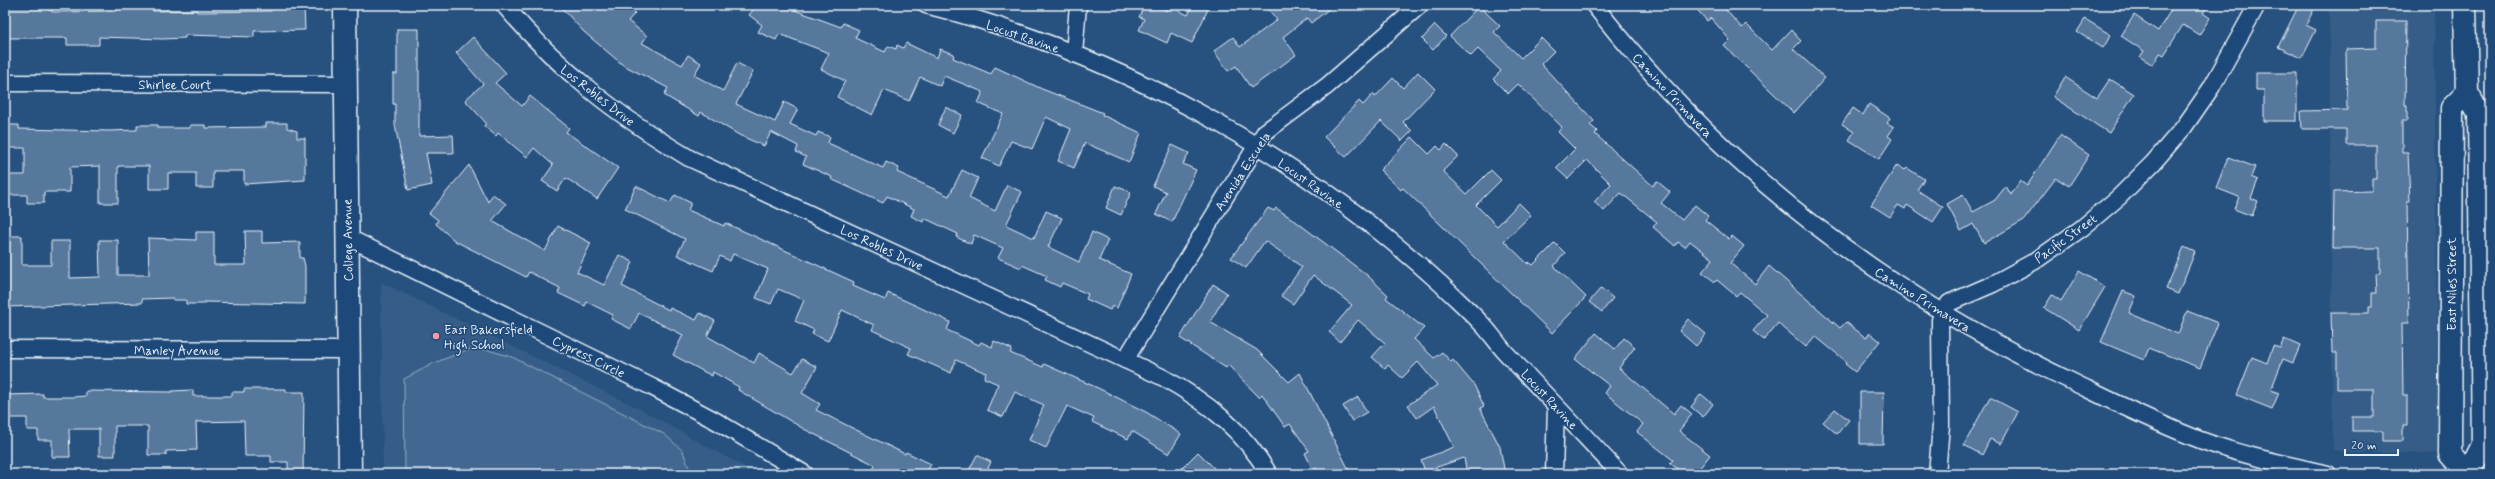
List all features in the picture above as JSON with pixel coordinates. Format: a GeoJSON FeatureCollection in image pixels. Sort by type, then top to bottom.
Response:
{"type":"FeatureCollection","features":[{"type":"Feature","properties":{"kind":"main road","name":"College Avenue"},"geometry":{"type":"LineString","coordinates":[[345,5],[350,474]]}},
{"type":"Feature","properties":{"kind":"main road","name":"East Niles Street"},"geometry":{"type":"LineString","coordinates":[[2465,5],[2467,93],[2479,114],[2483,445],[2468,474],[2450,454],[2452,108],[2467,93]]}},
{"type":"Feature","properties":{"kind":"street","name":"Los Robles Drive"},"geometry":{"type":"LineString","coordinates":[[504,5],[556,62],[603,103],[645,132],[689,158],[1125,360],[1194,394],[1220,415],[1244,438],[1269,474]]}},
{"type":"Feature","properties":{"kind":"street","name":"Locust Ravine"},"geometry":{"type":"LineString","coordinates":[[926,5],[1014,32],[1074,54],[1143,84],[1256,146],[1322,189],[1391,241],[1481,323],[1620,474]]}},
{"type":"Feature","properties":{"kind":"street"},"geometry":{"type":"LineString","coordinates":[[1074,54],[1078,5]]}},
{"type":"Feature","properties":{"kind":"street","name":"Avenida Escuela"},"geometry":{"type":"LineString","coordinates":[[1125,360],[1265,132],[1327,86],[1420,5]]}},
{"type":"Feature","properties":{"kind":"street","name":"Camino Primavera"},"geometry":{"type":"LineString","coordinates":[[1594,5],[1666,90],[1710,135],[1772,192],[1838,244],[1944,314],[2059,376],[2157,423],[2204,441],[2252,456],[2328,474]]}},
{"type":"Feature","properties":{"kind":"street","name":"Pacific Street"},"geometry":{"type":"LineString","coordinates":[[1937,474],[1941,425],[1940,320],[1949,303],[1993,284],[2035,261],[2082,228],[2119,198],[2153,164],[2184,127],[2211,88],[2257,5]]}},
{"type":"Feature","properties":{"kind":"street","name":"Shirlee Court"},"geometry":{"type":"LineString","coordinates":[[5,83],[346,84]]}},
{"type":"Feature","properties":{"kind":"street","name":"Cypress Circle"},"geometry":{"type":"LineString","coordinates":[[347,237],[652,387],[716,421],[805,474]]}},
{"type":"Feature","properties":{"kind":"street","name":"Manley Avenue"},"geometry":{"type":"LineString","coordinates":[[5,349],[348,350]]}},
{"type":"Feature","properties":{"kind":"street"},"geometry":{"type":"LineString","coordinates":[[1554,474],[1556,406]]}},
{"type":"Feature","properties":{"kind":"shaded area"},"geometry":{"type":"Polygon","coordinates":[[[2329,5],[2434,5],[2438,453],[2351,453],[2333,450],[2329,5]]]}},
{"type":"Feature","properties":{"kind":"shaded area","name":"East Bakersfield High School"},"geometry":{"type":"Polygon","coordinates":[[[381,282],[640,409],[757,474],[383,474],[381,282]]]}},
{"type":"Feature","properties":{"kind":"shaded area","name":"East Bakersfield High School"},"geometry":{"type":"Polygon","coordinates":[[[470,349],[488,350],[512,357],[664,434],[683,451],[691,474],[405,474],[404,379],[434,363],[470,349]]]}},
{"type":"Feature","properties":{"kind":"building"},"geometry":{"type":"Polygon","coordinates":[[[5,5],[48,5],[48,10],[52,10],[52,12],[116,11],[116,5],[147,5],[148,8],[153,8],[153,11],[197,10],[197,12],[271,11],[271,6],[304,5],[305,30],[254,31],[254,37],[185,35],[185,38],[163,39],[99,37],[99,45],[67,45],[67,38],[5,38],[5,5]]]}},
{"type":"Feature","properties":{"kind":"building"},"geometry":{"type":"Polygon","coordinates":[[[559,5],[626,5],[635,13],[628,21],[647,36],[642,43],[682,65],[688,55],[701,63],[694,75],[723,91],[737,63],[753,71],[736,104],[775,122],[784,102],[798,109],[790,124],[816,136],[818,132],[830,137],[828,143],[883,168],[886,162],[899,168],[897,172],[949,196],[962,170],[978,178],[969,198],[995,211],[1007,185],[1022,192],[1006,225],[1034,238],[1046,211],[1062,218],[1048,247],[1079,262],[1092,232],[1108,240],[1099,260],[1131,274],[1117,308],[1112,306],[1110,310],[1086,299],[1088,294],[1062,283],[1060,287],[1045,280],[1047,276],[1022,265],[1021,268],[998,258],[1003,248],[974,235],[971,244],[956,237],[958,234],[924,218],[923,222],[911,216],[914,209],[887,196],[883,203],[831,179],[832,177],[803,164],[806,157],[796,152],[798,146],[771,132],[764,146],[739,135],[701,112],[699,116],[664,95],[668,88],[623,65],[584,32],[559,5]]]}},
{"type":"Feature","properties":{"kind":"building"},"geometry":{"type":"Polygon","coordinates":[[[757,5],[781,5],[841,27],[843,23],[859,30],[855,38],[885,52],[888,46],[896,49],[897,45],[903,48],[906,43],[937,58],[940,49],[954,54],[953,58],[991,74],[995,67],[1042,89],[1103,113],[1102,115],[1141,133],[1129,162],[1085,143],[1074,168],[1058,161],[1071,129],[1046,117],[1032,149],[1011,141],[999,166],[982,158],[1003,114],[978,103],[983,92],[944,76],[940,86],[920,77],[909,101],[884,90],[872,115],[837,97],[845,81],[821,69],[829,53],[779,34],[776,40],[758,32],[762,25],[749,15],[757,5]]]}},
{"type":"Feature","properties":{"kind":"building"},"geometry":{"type":"Polygon","coordinates":[[[1144,5],[1155,5],[1167,11],[1169,6],[1188,15],[1193,5],[1210,5],[1192,43],[1171,33],[1167,43],[1139,30],[1144,19],[1139,17],[1144,5]]]}},
{"type":"Feature","properties":{"kind":"building"},"geometry":{"type":"Polygon","coordinates":[[[1265,5],[1334,5],[1311,23],[1307,18],[1283,37],[1296,55],[1251,88],[1236,66],[1228,71],[1214,51],[1233,37],[1240,47],[1277,20],[1265,5]]]}},
{"type":"Feature","properties":{"kind":"building"},"geometry":{"type":"Polygon","coordinates":[[[1693,5],[1726,5],[1723,7],[1742,28],[1746,24],[1772,50],[1791,30],[1801,41],[1793,49],[1825,78],[1794,113],[1724,46],[1730,40],[1711,18],[1707,21],[1693,5]]]}},
{"type":"Feature","properties":{"kind":"building"},"geometry":{"type":"Polygon","coordinates":[[[2174,5],[2208,5],[2203,13],[2210,18],[2199,35],[2183,25],[2164,55],[2160,53],[2153,65],[2140,57],[2144,51],[2121,36],[2134,15],[2158,31],[2174,5]]]}},
{"type":"Feature","properties":{"kind":"building"},"geometry":{"type":"Polygon","coordinates":[[[2299,5],[2316,5],[2306,25],[2316,30],[2302,58],[2278,47],[2299,5]]]}},
{"type":"Feature","properties":{"kind":"building"},"geometry":{"type":"Polygon","coordinates":[[[1479,6],[1500,26],[1494,32],[1521,58],[1541,38],[1554,51],[1541,64],[1594,121],[1590,125],[1597,131],[1595,134],[1653,186],[1657,181],[1670,192],[1661,203],[1682,220],[1695,205],[1708,216],[1705,220],[1729,239],[1732,236],[1744,246],[1730,263],[1755,284],[1769,266],[1840,328],[1846,322],[1866,338],[1870,333],[1880,341],[1855,372],[1845,364],[1847,362],[1815,336],[1806,347],[1778,323],[1764,340],[1753,331],[1767,315],[1740,292],[1736,296],[1717,280],[1715,282],[1702,272],[1713,259],[1690,241],[1685,247],[1678,242],[1675,246],[1653,227],[1657,222],[1621,193],[1604,211],[1594,202],[1611,184],[1587,160],[1568,179],[1556,168],[1575,149],[1558,132],[1562,127],[1518,84],[1508,94],[1493,79],[1501,71],[1478,49],[1471,56],[1450,36],[1479,6]]]}},
{"type":"Feature","properties":{"kind":"building"},"geometry":{"type":"Polygon","coordinates":[[[2085,19],[2111,35],[2103,48],[2077,32],[2085,19]]]}},
{"type":"Feature","properties":{"kind":"building"},"geometry":{"type":"Polygon","coordinates":[[[2376,21],[2406,21],[2405,105],[2407,105],[2407,121],[2402,121],[2402,153],[2408,153],[2410,202],[2407,202],[2409,323],[2402,323],[2403,395],[2407,395],[2407,426],[2403,426],[2403,441],[2382,441],[2382,431],[2352,431],[2352,417],[2374,417],[2374,389],[2337,389],[2337,353],[2332,353],[2331,313],[2369,313],[2369,307],[2372,307],[2372,293],[2377,293],[2376,274],[2380,274],[2380,248],[2333,248],[2334,192],[2372,191],[2372,179],[2376,179],[2376,145],[2346,145],[2346,129],[2302,129],[2301,111],[2347,110],[2346,49],[2376,48],[2376,21]]]}},
{"type":"Feature","properties":{"kind":"building"},"geometry":{"type":"Polygon","coordinates":[[[1435,25],[1446,36],[1433,50],[1422,39],[1435,25]]]}},
{"type":"Feature","properties":{"kind":"building"},"geometry":{"type":"Polygon","coordinates":[[[397,29],[419,29],[419,136],[453,135],[454,153],[426,153],[432,185],[408,190],[395,125],[395,104],[393,104],[393,74],[397,74],[397,29]]]}},
{"type":"Feature","properties":{"kind":"building"},"geometry":{"type":"Polygon","coordinates":[[[473,37],[506,73],[495,83],[522,106],[530,96],[569,128],[566,132],[618,168],[597,199],[566,178],[557,191],[542,181],[553,165],[534,148],[527,157],[498,133],[496,136],[484,126],[486,123],[465,100],[483,84],[456,53],[473,37]]]}},
{"type":"Feature","properties":{"kind":"building"},"geometry":{"type":"Polygon","coordinates":[[[1418,72],[1435,89],[1403,122],[1412,131],[1402,141],[1381,121],[1346,157],[1324,137],[1359,101],[1363,105],[1373,94],[1375,97],[1393,78],[1403,88],[1418,72]]]}},
{"type":"Feature","properties":{"kind":"building"},"geometry":{"type":"Polygon","coordinates":[[[2256,73],[2297,73],[2297,121],[2264,121],[2264,90],[2256,90],[2256,73]]]}},
{"type":"Feature","properties":{"kind":"building"},"geometry":{"type":"Polygon","coordinates":[[[2065,77],[2097,98],[2110,79],[2134,94],[2109,133],[2053,97],[2065,77]]]}},
{"type":"Feature","properties":{"kind":"building"},"geometry":{"type":"Polygon","coordinates":[[[1869,104],[1890,118],[1887,123],[1894,127],[1888,136],[1892,139],[1879,159],[1849,140],[1854,132],[1842,124],[1853,108],[1863,115],[1869,104]]]}},
{"type":"Feature","properties":{"kind":"building"},"geometry":{"type":"Polygon","coordinates":[[[946,107],[962,115],[953,133],[938,125],[946,107]]]}},
{"type":"Feature","properties":{"kind":"building"},"geometry":{"type":"Polygon","coordinates":[[[266,123],[287,123],[287,128],[297,131],[297,138],[305,138],[305,180],[244,184],[244,171],[213,171],[213,188],[196,188],[196,173],[168,173],[168,189],[149,189],[149,166],[118,166],[118,203],[100,203],[100,166],[70,167],[70,192],[44,192],[44,203],[27,203],[27,195],[5,195],[5,175],[25,175],[25,148],[5,148],[5,125],[19,125],[19,129],[109,131],[137,130],[137,125],[158,125],[158,128],[190,128],[190,125],[205,125],[205,128],[266,127],[266,123]]]}},
{"type":"Feature","properties":{"kind":"building"},"geometry":{"type":"Polygon","coordinates":[[[2060,135],[2089,155],[2069,186],[2056,178],[2024,220],[1984,243],[1973,224],[1961,231],[1947,204],[1963,195],[1973,212],[1995,200],[2006,186],[2011,195],[2020,181],[2027,186],[2060,135]]]}},
{"type":"Feature","properties":{"kind":"building"},"geometry":{"type":"Polygon","coordinates":[[[1412,137],[1429,154],[1437,146],[1441,150],[1446,144],[1458,156],[1443,171],[1467,194],[1491,170],[1501,180],[1476,205],[1497,226],[1519,203],[1531,215],[1504,241],[1528,264],[1529,262],[1533,265],[1555,243],[1565,253],[1554,266],[1586,297],[1552,333],[1403,188],[1401,190],[1380,170],[1412,137]]]}},
{"type":"Feature","properties":{"kind":"building"},"geometry":{"type":"Polygon","coordinates":[[[1172,145],[1189,153],[1183,164],[1196,170],[1172,222],[1156,214],[1166,192],[1153,186],[1172,145]]]}},
{"type":"Feature","properties":{"kind":"building"},"geometry":{"type":"Polygon","coordinates":[[[2228,157],[2255,167],[2251,177],[2258,180],[2251,198],[2258,201],[2252,216],[2234,209],[2239,197],[2216,188],[2228,157]]]}},
{"type":"Feature","properties":{"kind":"building"},"geometry":{"type":"Polygon","coordinates":[[[469,165],[488,202],[493,194],[506,204],[492,221],[545,251],[558,226],[591,243],[577,272],[604,285],[619,255],[633,262],[622,286],[669,310],[670,308],[696,320],[700,313],[715,321],[707,336],[754,363],[759,353],[793,373],[802,359],[817,367],[802,393],[820,404],[816,410],[905,454],[906,452],[931,464],[926,474],[881,474],[873,470],[875,465],[804,429],[738,390],[739,387],[713,372],[712,376],[673,355],[683,335],[639,313],[631,329],[611,319],[613,315],[587,302],[585,306],[558,293],[560,288],[529,272],[526,277],[455,241],[436,224],[438,220],[429,213],[469,165]]]}},
{"type":"Feature","properties":{"kind":"building"},"geometry":{"type":"Polygon","coordinates":[[[1897,165],[1905,170],[1907,168],[1924,179],[1917,190],[1943,207],[1933,222],[1907,205],[1905,209],[1898,205],[1890,217],[1871,205],[1897,165]]]}},
{"type":"Feature","properties":{"kind":"building"},"geometry":{"type":"Polygon","coordinates":[[[636,186],[670,203],[675,195],[691,203],[688,210],[724,226],[725,223],[743,231],[854,282],[853,286],[885,300],[888,293],[919,307],[950,322],[947,330],[979,345],[981,342],[992,347],[994,341],[1012,349],[1010,353],[1043,367],[1044,364],[1100,389],[1146,412],[1181,434],[1169,454],[1132,431],[1128,439],[1092,422],[1094,418],[1067,406],[1046,448],[1029,440],[1044,405],[1015,392],[1003,417],[987,410],[998,384],[984,378],[986,373],[956,360],[951,373],[908,354],[911,348],[872,330],[874,325],[842,310],[828,341],[812,334],[814,330],[795,321],[804,300],[778,289],[771,304],[756,298],[768,269],[733,254],[730,261],[720,256],[713,271],[677,255],[685,239],[625,209],[636,186]]]}},
{"type":"Feature","properties":{"kind":"building"},"geometry":{"type":"Polygon","coordinates":[[[1115,186],[1131,192],[1121,215],[1106,208],[1115,186]]]}},
{"type":"Feature","properties":{"kind":"building"},"geometry":{"type":"Polygon","coordinates":[[[1268,208],[1274,211],[1276,208],[1294,220],[1367,275],[1388,295],[1386,298],[1424,328],[1414,339],[1434,358],[1442,352],[1451,362],[1453,360],[1474,385],[1484,406],[1480,408],[1500,447],[1505,474],[1467,474],[1464,458],[1425,471],[1421,460],[1454,447],[1434,406],[1417,418],[1408,405],[1437,385],[1418,362],[1402,378],[1388,365],[1385,369],[1372,357],[1385,343],[1358,320],[1340,342],[1329,332],[1352,305],[1313,275],[1293,304],[1281,296],[1302,267],[1265,241],[1246,268],[1231,258],[1268,208]]]}},
{"type":"Feature","properties":{"kind":"building"},"geometry":{"type":"Polygon","coordinates":[[[245,231],[262,231],[262,243],[300,242],[300,258],[303,258],[305,266],[305,304],[204,302],[204,304],[186,304],[186,300],[173,300],[173,298],[142,299],[142,303],[5,307],[5,236],[22,236],[22,265],[51,265],[51,241],[70,241],[70,278],[100,277],[99,240],[118,240],[118,275],[149,275],[148,238],[196,240],[196,232],[214,232],[214,265],[246,265],[245,231]]]}},
{"type":"Feature","properties":{"kind":"building"},"geometry":{"type":"Polygon","coordinates":[[[2184,247],[2195,252],[2178,294],[2166,289],[2184,247]]]}},
{"type":"Feature","properties":{"kind":"building"},"geometry":{"type":"Polygon","coordinates":[[[2079,271],[2105,287],[2079,330],[2044,308],[2052,295],[2061,301],[2079,271]]]}},
{"type":"Feature","properties":{"kind":"building"},"geometry":{"type":"Polygon","coordinates":[[[1213,284],[1227,293],[1210,322],[1257,350],[1289,382],[1300,373],[1349,470],[1341,474],[1319,474],[1316,468],[1313,470],[1305,453],[1309,451],[1290,424],[1285,427],[1262,394],[1259,397],[1228,365],[1226,368],[1180,338],[1213,284]]]}},
{"type":"Feature","properties":{"kind":"building"},"geometry":{"type":"Polygon","coordinates":[[[1601,288],[1613,298],[1602,312],[1589,302],[1601,288]]]}},
{"type":"Feature","properties":{"kind":"building"},"geometry":{"type":"Polygon","coordinates":[[[2123,291],[2136,296],[2129,313],[2178,334],[2187,311],[2218,323],[2200,368],[2149,348],[2144,360],[2101,342],[2123,291]]]}},
{"type":"Feature","properties":{"kind":"building"},"geometry":{"type":"Polygon","coordinates":[[[1688,319],[1706,334],[1696,346],[1679,331],[1688,319]]]}},
{"type":"Feature","properties":{"kind":"building"},"geometry":{"type":"Polygon","coordinates":[[[1596,333],[1615,349],[1624,338],[1635,347],[1619,368],[1674,414],[1681,405],[1692,414],[1679,431],[1710,455],[1695,474],[1684,474],[1670,463],[1673,460],[1637,432],[1643,424],[1605,393],[1610,386],[1575,359],[1596,333]]]}},
{"type":"Feature","properties":{"kind":"building"},"geometry":{"type":"Polygon","coordinates":[[[2284,339],[2300,346],[2293,363],[2283,359],[2271,390],[2279,393],[2272,409],[2237,395],[2252,357],[2267,363],[2273,346],[2280,348],[2284,339]]]}},
{"type":"Feature","properties":{"kind":"building"},"geometry":{"type":"Polygon","coordinates":[[[244,389],[286,389],[286,392],[304,392],[303,474],[288,474],[288,462],[271,462],[271,456],[245,456],[244,421],[196,422],[197,450],[166,451],[166,455],[148,455],[148,426],[115,426],[115,456],[99,456],[99,429],[69,429],[70,457],[52,457],[52,440],[38,440],[38,430],[27,430],[27,418],[5,418],[5,395],[43,394],[43,397],[73,397],[86,396],[86,391],[172,392],[193,390],[193,396],[232,396],[232,392],[244,392],[244,389]]]}},
{"type":"Feature","properties":{"kind":"building"},"geometry":{"type":"Polygon","coordinates":[[[1860,392],[1884,392],[1883,444],[1860,444],[1860,392]]]}},
{"type":"Feature","properties":{"kind":"building"},"geometry":{"type":"Polygon","coordinates":[[[1701,394],[1713,404],[1703,417],[1691,407],[1701,394]]]}},
{"type":"Feature","properties":{"kind":"building"},"geometry":{"type":"Polygon","coordinates":[[[1358,397],[1367,412],[1352,421],[1343,406],[1358,397]]]}},
{"type":"Feature","properties":{"kind":"building"},"geometry":{"type":"Polygon","coordinates":[[[1990,397],[2018,412],[2001,444],[1990,439],[1982,455],[1964,445],[1990,397]]]}},
{"type":"Feature","properties":{"kind":"building"},"geometry":{"type":"Polygon","coordinates":[[[1835,409],[1849,420],[1837,434],[1823,422],[1835,409]]]}},
{"type":"Feature","properties":{"kind":"building"},"geometry":{"type":"Polygon","coordinates":[[[1198,452],[1220,474],[1176,474],[1198,452]]]}},
{"type":"Feature","properties":{"kind":"building"},"geometry":{"type":"Polygon","coordinates":[[[977,455],[991,462],[985,474],[967,474],[977,455]]]}},
{"type":"Feature","properties":{"kind":"place","name":"East Bakersfield High School"},"geometry":{"type":"Point","coordinates":[436,336]}}]}
